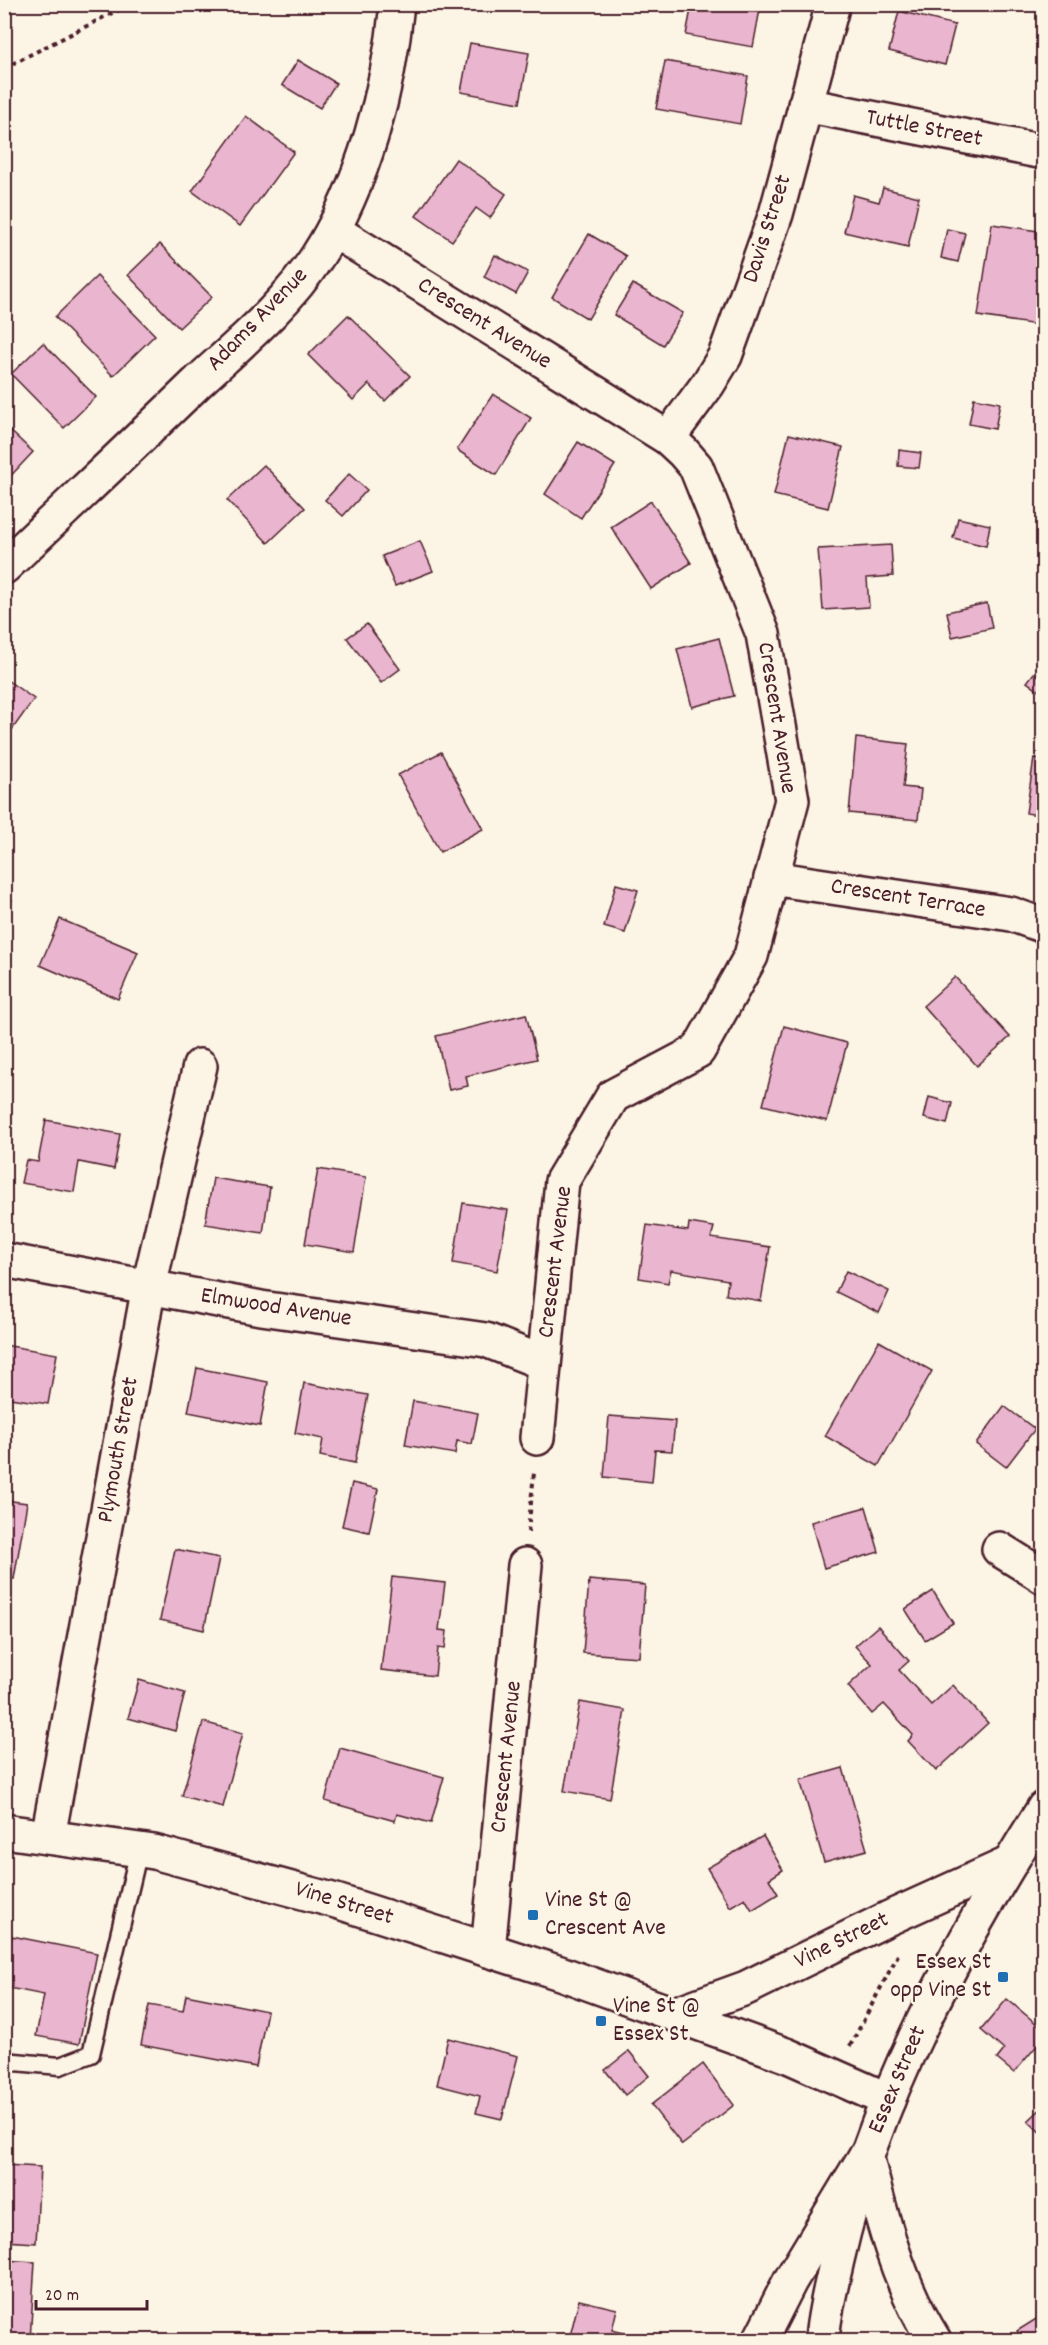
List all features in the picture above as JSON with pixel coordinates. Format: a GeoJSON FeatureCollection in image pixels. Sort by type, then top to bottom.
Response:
{"type":"FeatureCollection","features":[{"type":"Feature","properties":{"kind":"main road","name":"Adams Avenue"},"geometry":{"type":"LineString","coordinates":[[4,567],[245,338],[296,284],[315,260],[333,230],[353,188],[379,105],[396,4]]}},
{"type":"Feature","properties":{"kind":"main road","name":"Davis Street"},"geometry":{"type":"LineString","coordinates":[[668,438],[708,384],[725,356],[776,214],[833,4]]}},
{"type":"Feature","properties":{"kind":"main road","name":"Tuttle Street"},"geometry":{"type":"LineString","coordinates":[[805,105],[1044,152]]}},
{"type":"Feature","properties":{"kind":"main road","name":"Crescent Avenue"},"geometry":{"type":"LineString","coordinates":[[333,230],[668,438],[696,467],[763,634],[792,800],[751,956],[698,1051],[613,1096],[562,1181],[537,1438]]}},
{"type":"Feature","properties":{"kind":"main road","name":"Crescent Terrace"},"geometry":{"type":"LineString","coordinates":[[771,878],[1011,914],[1044,926]]}},
{"type":"Feature","properties":{"kind":"main road","name":"Plymouth Street"},"geometry":{"type":"LineString","coordinates":[[48,1837],[149,1286],[200,1066]]}},
{"type":"Feature","properties":{"kind":"main road","name":"Elmwood Avenue"},"geometry":{"type":"LineString","coordinates":[[4,1260],[261,1308],[486,1340],[544,1363]]}},
{"type":"Feature","properties":{"kind":"main road"},"geometry":{"type":"LineString","coordinates":[[999,1549],[1044,1577]]}},
{"type":"Feature","properties":{"kind":"main road","name":"Crescent Avenue"},"geometry":{"type":"LineString","coordinates":[[488,1950],[525,1565]]}},
{"type":"Feature","properties":{"kind":"main road","name":"Essex Street"},"geometry":{"type":"LineString","coordinates":[[822,2340],[828,2299],[849,2208],[866,2155],[888,2100],[922,2021],[1008,1864],[1044,1808]]}},
{"type":"Feature","properties":{"kind":"main road","name":"Vine Street"},"geometry":{"type":"LineString","coordinates":[[4,1831],[139,1850],[273,1882],[560,1972],[786,2055],[888,2100]]}},
{"type":"Feature","properties":{"kind":"main road","name":"Vine Street"},"geometry":{"type":"LineString","coordinates":[[674,2014],[746,1988],[889,1918],[1008,1864]]}},
{"type":"Feature","properties":{"kind":"main road"},"geometry":{"type":"LineString","coordinates":[[760,2340],[790,2282],[866,2155]]}},
{"type":"Feature","properties":{"kind":"main road"},"geometry":{"type":"LineString","coordinates":[[866,2155],[884,2228],[896,2261],[910,2298],[934,2340]]}},
{"type":"Feature","properties":{"kind":"lane"},"geometry":{"type":"LineString","coordinates":[[4,2061],[60,2066],[91,2054],[139,1850]]}},
{"type":"Feature","properties":{"kind":"path"},"geometry":{"type":"LineString","coordinates":[[4,68],[130,4]]}},
{"type":"Feature","properties":{"kind":"path"},"geometry":{"type":"LineString","coordinates":[[525,1565],[537,1438]]}},
{"type":"Feature","properties":{"kind":"path"},"geometry":{"type":"LineString","coordinates":[[850,2047],[899,1953]]}},
{"type":"Feature","properties":{"kind":"building"},"geometry":{"type":"Polygon","coordinates":[[[692,4],[761,4],[753,47],[686,35],[692,4]]]}},
{"type":"Feature","properties":{"kind":"building"},"geometry":{"type":"Polygon","coordinates":[[[899,11],[955,25],[945,65],[889,51],[899,11]]]}},
{"type":"Feature","properties":{"kind":"building"},"geometry":{"type":"Polygon","coordinates":[[[470,43],[529,53],[520,103],[461,92],[470,43]]]}},
{"type":"Feature","properties":{"kind":"building"},"geometry":{"type":"Polygon","coordinates":[[[298,60],[336,83],[320,108],[282,85],[298,60]]]}},
{"type":"Feature","properties":{"kind":"building"},"geometry":{"type":"Polygon","coordinates":[[[665,61],[748,76],[740,124],[656,109],[665,61]]]}},
{"type":"Feature","properties":{"kind":"building"},"geometry":{"type":"Polygon","coordinates":[[[246,116],[294,152],[240,226],[192,191],[246,116]]]}},
{"type":"Feature","properties":{"kind":"building"},"geometry":{"type":"Polygon","coordinates":[[[456,159],[506,194],[490,218],[476,208],[452,241],[416,216],[456,159]]]}},
{"type":"Feature","properties":{"kind":"building"},"geometry":{"type":"Polygon","coordinates":[[[883,188],[919,197],[908,247],[844,232],[853,195],[879,202],[883,188]]]}},
{"type":"Feature","properties":{"kind":"building"},"geometry":{"type":"Polygon","coordinates":[[[992,224],[1044,232],[1044,326],[978,316],[992,224]]]}},
{"type":"Feature","properties":{"kind":"building"},"geometry":{"type":"Polygon","coordinates":[[[947,229],[965,233],[958,262],[941,258],[947,229]]]}},
{"type":"Feature","properties":{"kind":"building"},"geometry":{"type":"Polygon","coordinates":[[[589,234],[626,256],[588,319],[552,297],[589,234]]]}},
{"type":"Feature","properties":{"kind":"building"},"geometry":{"type":"Polygon","coordinates":[[[160,244],[212,297],[179,328],[128,275],[160,244]]]}},
{"type":"Feature","properties":{"kind":"building"},"geometry":{"type":"Polygon","coordinates":[[[495,255],[528,272],[516,294],[484,277],[495,255]]]}},
{"type":"Feature","properties":{"kind":"building"},"geometry":{"type":"Polygon","coordinates":[[[97,276],[155,335],[113,376],[55,317],[97,276]]]}},
{"type":"Feature","properties":{"kind":"building"},"geometry":{"type":"Polygon","coordinates":[[[633,284],[683,313],[663,345],[614,315],[633,284]]]}},
{"type":"Feature","properties":{"kind":"building"},"geometry":{"type":"Polygon","coordinates":[[[348,315],[410,376],[385,401],[369,384],[353,400],[308,355],[348,315]]]}},
{"type":"Feature","properties":{"kind":"building"},"geometry":{"type":"Polygon","coordinates":[[[43,343],[96,397],[64,428],[11,374],[43,343]]]}},
{"type":"Feature","properties":{"kind":"building"},"geometry":{"type":"Polygon","coordinates":[[[493,394],[531,418],[496,475],[457,450],[493,394]]]}},
{"type":"Feature","properties":{"kind":"building"},"geometry":{"type":"Polygon","coordinates":[[[974,398],[1000,403],[995,429],[969,424],[974,398]]]}},
{"type":"Feature","properties":{"kind":"building"},"geometry":{"type":"Polygon","coordinates":[[[4,425],[33,452],[5,482],[4,481],[4,425]]]}},
{"type":"Feature","properties":{"kind":"building"},"geometry":{"type":"Polygon","coordinates":[[[789,434],[843,447],[828,508],[774,495],[789,434]]]}},
{"type":"Feature","properties":{"kind":"building"},"geometry":{"type":"Polygon","coordinates":[[[578,442],[615,465],[581,518],[545,494],[578,442]]]}},
{"type":"Feature","properties":{"kind":"building"},"geometry":{"type":"Polygon","coordinates":[[[899,450],[921,453],[919,468],[898,466],[899,450]]]}},
{"type":"Feature","properties":{"kind":"building"},"geometry":{"type":"Polygon","coordinates":[[[264,465],[305,508],[268,543],[227,500],[264,465]]]}},
{"type":"Feature","properties":{"kind":"building"},"geometry":{"type":"Polygon","coordinates":[[[349,474],[367,490],[343,516],[325,500],[349,474]]]}},
{"type":"Feature","properties":{"kind":"building"},"geometry":{"type":"Polygon","coordinates":[[[651,501],[691,563],[651,589],[611,527],[651,501]]]}},
{"type":"Feature","properties":{"kind":"building"},"geometry":{"type":"Polygon","coordinates":[[[958,518],[990,525],[986,546],[953,538],[958,518]]]}},
{"type":"Feature","properties":{"kind":"building"},"geometry":{"type":"Polygon","coordinates":[[[420,541],[433,571],[395,586],[382,556],[420,541]]]}},
{"type":"Feature","properties":{"kind":"building"},"geometry":{"type":"Polygon","coordinates":[[[891,545],[893,576],[867,578],[869,607],[823,610],[818,549],[891,545]]]}},
{"type":"Feature","properties":{"kind":"building"},"geometry":{"type":"Polygon","coordinates":[[[987,603],[992,628],[952,637],[947,612],[987,603]]]}},
{"type":"Feature","properties":{"kind":"building"},"geometry":{"type":"Polygon","coordinates":[[[367,624],[400,669],[381,683],[347,638],[367,624]]]}},
{"type":"Feature","properties":{"kind":"building"},"geometry":{"type":"Polygon","coordinates":[[[719,638],[734,696],[692,707],[677,649],[719,638]]]}},
{"type":"Feature","properties":{"kind":"building"},"geometry":{"type":"Polygon","coordinates":[[[1034,673],[1044,680],[1039,691],[1027,682],[1034,673]]]}},
{"type":"Feature","properties":{"kind":"building"},"geometry":{"type":"Polygon","coordinates":[[[4,678],[34,699],[4,741],[4,678]]]}},
{"type":"Feature","properties":{"kind":"building"},"geometry":{"type":"Polygon","coordinates":[[[856,738],[908,744],[903,787],[921,789],[918,820],[849,813],[856,738]]]}},
{"type":"Feature","properties":{"kind":"building"},"geometry":{"type":"Polygon","coordinates":[[[441,752],[483,829],[440,852],[398,775],[441,752]]]}},
{"type":"Feature","properties":{"kind":"building"},"geometry":{"type":"Polygon","coordinates":[[[1034,758],[1044,760],[1044,816],[1026,813],[1034,758]]]}},
{"type":"Feature","properties":{"kind":"building"},"geometry":{"type":"Polygon","coordinates":[[[616,884],[638,890],[625,933],[604,927],[616,884]]]}},
{"type":"Feature","properties":{"kind":"building"},"geometry":{"type":"Polygon","coordinates":[[[4,898],[12,900],[5,923],[4,923],[4,898]]]}},
{"type":"Feature","properties":{"kind":"building"},"geometry":{"type":"Polygon","coordinates":[[[60,919],[138,952],[118,999],[40,965],[60,919]]]}},
{"type":"Feature","properties":{"kind":"building"},"geometry":{"type":"Polygon","coordinates":[[[955,977],[1010,1037],[977,1066],[923,1006],[955,977]]]}},
{"type":"Feature","properties":{"kind":"building"},"geometry":{"type":"Polygon","coordinates":[[[526,1014],[537,1059],[466,1076],[468,1086],[449,1090],[436,1036],[526,1014]]]}},
{"type":"Feature","properties":{"kind":"building"},"geometry":{"type":"Polygon","coordinates":[[[784,1026],[847,1043],[827,1121],[763,1105],[784,1026]]]}},
{"type":"Feature","properties":{"kind":"building"},"geometry":{"type":"Polygon","coordinates":[[[929,1097],[952,1103],[947,1124],[924,1118],[929,1097]]]}},
{"type":"Feature","properties":{"kind":"building"},"geometry":{"type":"Polygon","coordinates":[[[46,1120],[120,1134],[114,1169],[79,1162],[74,1192],[21,1183],[26,1160],[38,1162],[46,1120]]]}},
{"type":"Feature","properties":{"kind":"building"},"geometry":{"type":"Polygon","coordinates":[[[318,1169],[366,1177],[354,1252],[305,1244],[318,1169]]]}},
{"type":"Feature","properties":{"kind":"building"},"geometry":{"type":"Polygon","coordinates":[[[213,1178],[270,1187],[263,1233],[205,1224],[213,1178]]]}},
{"type":"Feature","properties":{"kind":"building"},"geometry":{"type":"Polygon","coordinates":[[[463,1203],[508,1210],[497,1271],[453,1263],[463,1203]]]}},
{"type":"Feature","properties":{"kind":"building"},"geometry":{"type":"Polygon","coordinates":[[[689,1223],[714,1227],[711,1238],[770,1247],[761,1301],[726,1295],[728,1280],[671,1270],[668,1283],[639,1278],[647,1225],[688,1231],[689,1223]]]}},
{"type":"Feature","properties":{"kind":"building"},"geometry":{"type":"Polygon","coordinates":[[[846,1271],[889,1291],[879,1313],[836,1292],[846,1271]]]}},
{"type":"Feature","properties":{"kind":"building"},"geometry":{"type":"Polygon","coordinates":[[[879,1341],[932,1371],[878,1466],[825,1436],[879,1341]]]}},
{"type":"Feature","properties":{"kind":"building"},"geometry":{"type":"Polygon","coordinates":[[[4,1345],[57,1354],[48,1404],[4,1397],[4,1345]]]}},
{"type":"Feature","properties":{"kind":"building"},"geometry":{"type":"Polygon","coordinates":[[[197,1368],[268,1382],[260,1426],[188,1412],[197,1368]]]}},
{"type":"Feature","properties":{"kind":"building"},"geometry":{"type":"Polygon","coordinates":[[[304,1383],[368,1395],[355,1463],[320,1456],[323,1439],[295,1433],[304,1383]]]}},
{"type":"Feature","properties":{"kind":"building"},"geometry":{"type":"Polygon","coordinates":[[[413,1401],[478,1413],[472,1444],[457,1441],[455,1454],[405,1445],[413,1401]]]}},
{"type":"Feature","properties":{"kind":"building"},"geometry":{"type":"Polygon","coordinates":[[[1004,1406],[1035,1429],[1006,1467],[976,1444],[1004,1406]]]}},
{"type":"Feature","properties":{"kind":"building"},"geometry":{"type":"Polygon","coordinates":[[[609,1416],[675,1421],[672,1451],[655,1450],[652,1482],[604,1477],[609,1416]]]}},
{"type":"Feature","properties":{"kind":"building"},"geometry":{"type":"Polygon","coordinates":[[[352,1483],[378,1489],[369,1532],[342,1526],[352,1483]]]}},
{"type":"Feature","properties":{"kind":"building"},"geometry":{"type":"Polygon","coordinates":[[[4,1500],[27,1503],[14,1579],[4,1577],[4,1500]]]}},
{"type":"Feature","properties":{"kind":"building"},"geometry":{"type":"Polygon","coordinates":[[[866,1507],[879,1552],[824,1568],[811,1522],[866,1507]]]}},
{"type":"Feature","properties":{"kind":"building"},"geometry":{"type":"Polygon","coordinates":[[[175,1549],[219,1558],[204,1630],[160,1620],[175,1549]]]}},
{"type":"Feature","properties":{"kind":"building"},"geometry":{"type":"Polygon","coordinates":[[[392,1577],[445,1583],[439,1630],[447,1631],[445,1649],[438,1648],[435,1676],[381,1670],[392,1577]]]}},
{"type":"Feature","properties":{"kind":"building"},"geometry":{"type":"Polygon","coordinates":[[[589,1580],[645,1585],[639,1657],[583,1653],[589,1580]]]}},
{"type":"Feature","properties":{"kind":"building"},"geometry":{"type":"Polygon","coordinates":[[[933,1591],[953,1623],[925,1640],[905,1609],[933,1591]]]}},
{"type":"Feature","properties":{"kind":"building"},"geometry":{"type":"Polygon","coordinates":[[[878,1626],[909,1661],[899,1670],[931,1705],[953,1685],[988,1723],[936,1771],[908,1741],[913,1735],[884,1704],[872,1714],[848,1686],[872,1664],[855,1646],[878,1626]]]}},
{"type":"Feature","properties":{"kind":"building"},"geometry":{"type":"Polygon","coordinates":[[[139,1680],[185,1693],[175,1731],[128,1718],[139,1680]]]}},
{"type":"Feature","properties":{"kind":"building"},"geometry":{"type":"Polygon","coordinates":[[[580,1702],[625,1710],[610,1799],[564,1791],[580,1702]]]}},
{"type":"Feature","properties":{"kind":"building"},"geometry":{"type":"Polygon","coordinates":[[[203,1722],[243,1733],[223,1807],[182,1796],[203,1722]]]}},
{"type":"Feature","properties":{"kind":"building"},"geometry":{"type":"Polygon","coordinates":[[[340,1748],[444,1777],[431,1823],[397,1814],[395,1821],[325,1801],[340,1748]]]}},
{"type":"Feature","properties":{"kind":"building"},"geometry":{"type":"Polygon","coordinates":[[[843,1768],[867,1850],[824,1862],[800,1780],[843,1768]]]}},
{"type":"Feature","properties":{"kind":"building"},"geometry":{"type":"Polygon","coordinates":[[[763,1836],[783,1870],[769,1879],[778,1894],[752,1910],[745,1898],[730,1907],[707,1868],[763,1836]]]}},
{"type":"Feature","properties":{"kind":"building"},"geometry":{"type":"Polygon","coordinates":[[[12,1936],[97,1953],[79,2044],[36,2036],[44,1995],[4,1987],[12,1936]]]}},
{"type":"Feature","properties":{"kind":"building"},"geometry":{"type":"Polygon","coordinates":[[[186,1995],[267,2011],[256,2067],[141,2045],[149,2005],[183,2011],[186,1995]]]}},
{"type":"Feature","properties":{"kind":"building"},"geometry":{"type":"Polygon","coordinates":[[[1007,1999],[1044,2030],[1044,2037],[1014,2073],[997,2059],[1004,2050],[981,2030],[1007,1999]]]}},
{"type":"Feature","properties":{"kind":"building"},"geometry":{"type":"Polygon","coordinates":[[[448,2038],[518,2056],[502,2119],[476,2113],[480,2096],[437,2085],[448,2038]]]}},
{"type":"Feature","properties":{"kind":"building"},"geometry":{"type":"Polygon","coordinates":[[[629,2051],[649,2076],[625,2095],[605,2070],[629,2051]]]}},
{"type":"Feature","properties":{"kind":"building"},"geometry":{"type":"Polygon","coordinates":[[[703,2064],[734,2105],[682,2145],[651,2105],[703,2064]]]}},
{"type":"Feature","properties":{"kind":"building"},"geometry":{"type":"Polygon","coordinates":[[[1044,2106],[1044,2136],[1028,2121],[1044,2106]]]}},
{"type":"Feature","properties":{"kind":"building"},"geometry":{"type":"Polygon","coordinates":[[[4,2165],[40,2167],[36,2243],[4,2241],[4,2165]]]}},
{"type":"Feature","properties":{"kind":"building"},"geometry":{"type":"Polygon","coordinates":[[[4,2260],[35,2262],[30,2340],[4,2340],[4,2260]]]}},
{"type":"Feature","properties":{"kind":"building"},"geometry":{"type":"Polygon","coordinates":[[[579,2300],[617,2309],[612,2330],[632,2335],[631,2340],[569,2340],[579,2300]]]}},
{"type":"Feature","properties":{"kind":"building"},"geometry":{"type":"Polygon","coordinates":[[[1044,2314],[1044,2340],[1023,2340],[1017,2331],[1044,2314]]]}},
{"type":"Feature","properties":{"kind":"place","name":"Vine St @ Crescent Ave"},"geometry":{"type":"Point","coordinates":[533,1915]}},
{"type":"Feature","properties":{"kind":"place","name":"Essex St opp Vine St"},"geometry":{"type":"Point","coordinates":[1003,1977]}},
{"type":"Feature","properties":{"kind":"place","name":"Vine St @ Essex St"},"geometry":{"type":"Point","coordinates":[601,2021]}}]}
